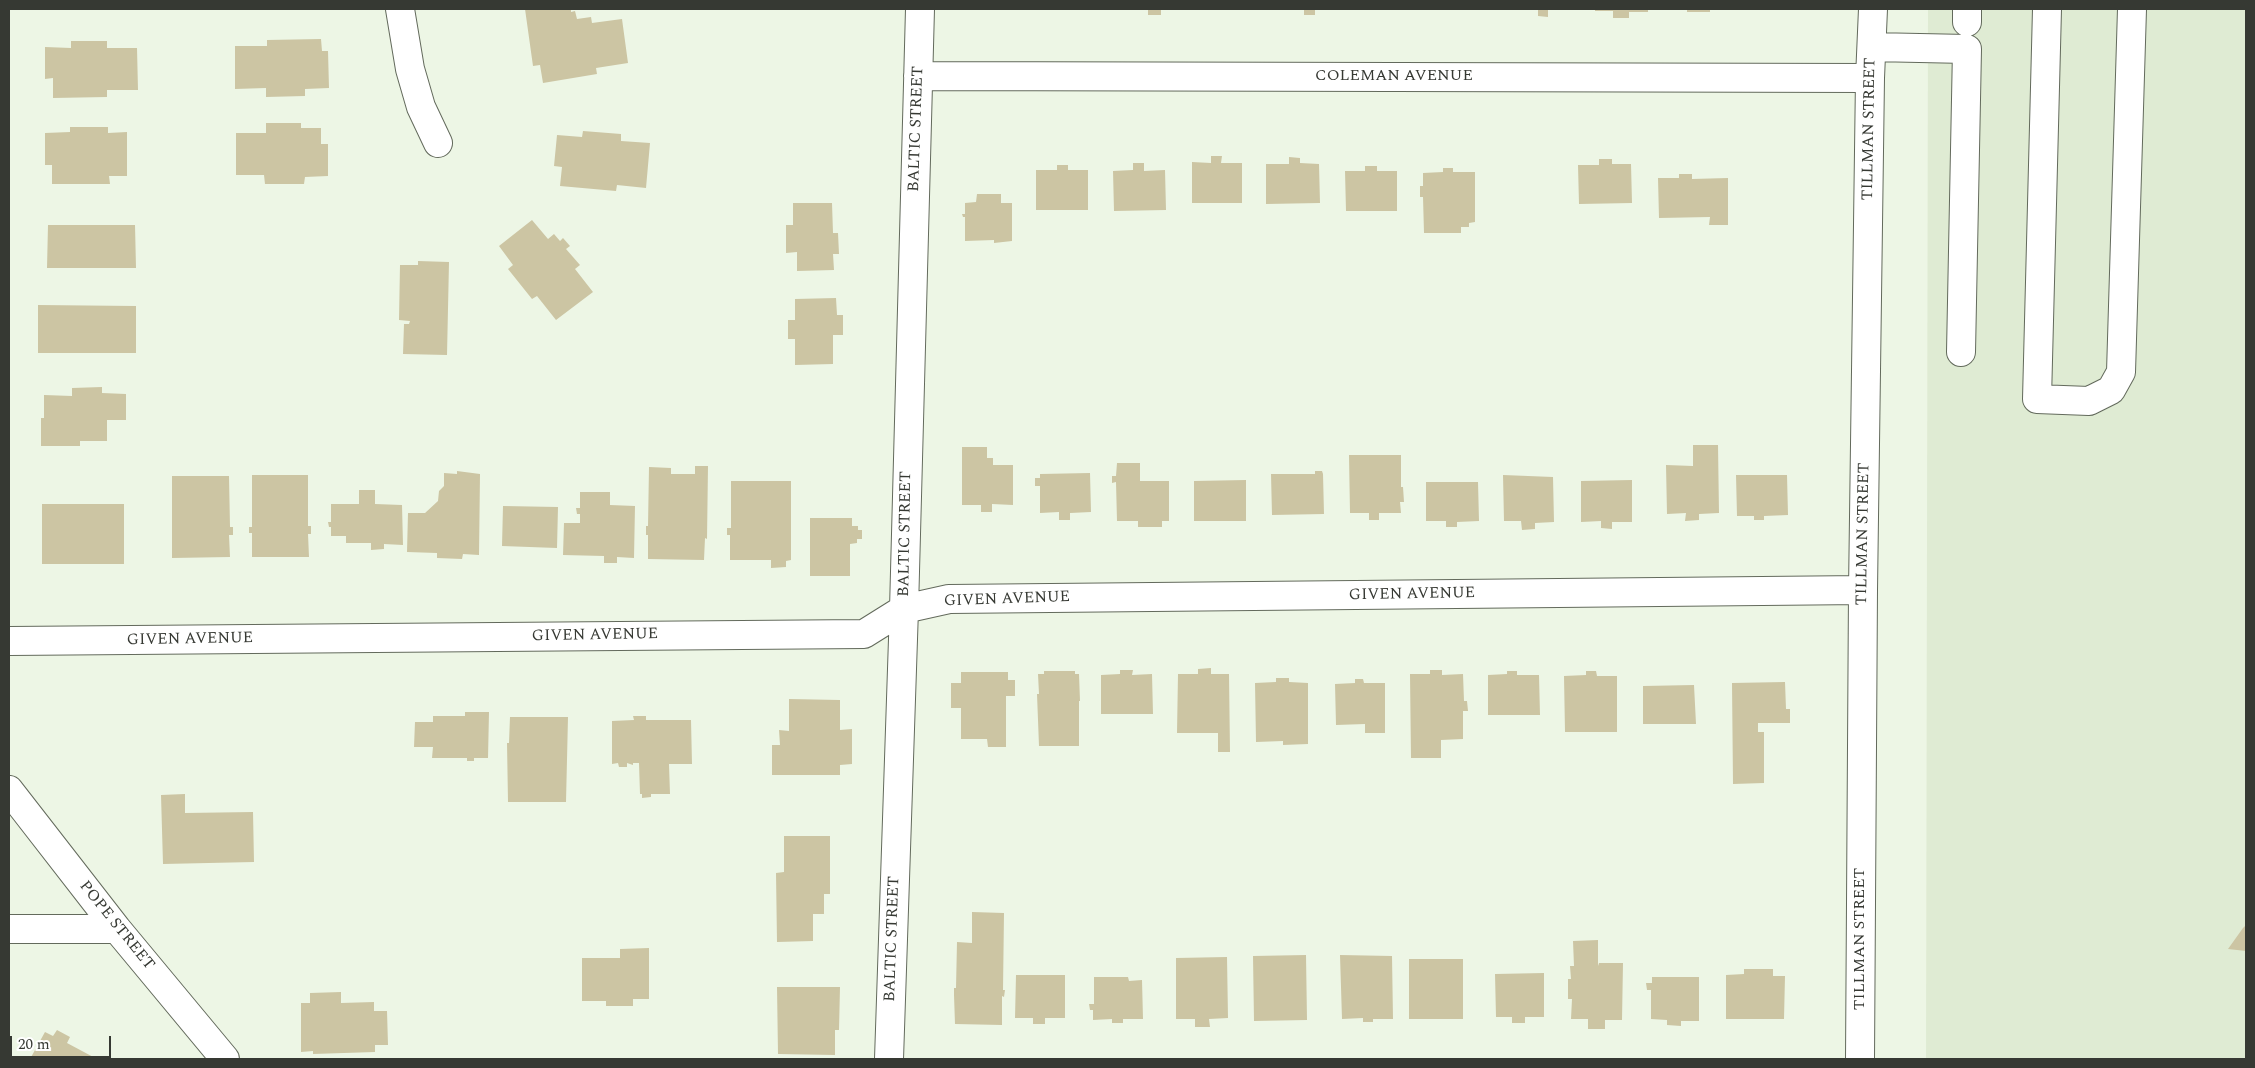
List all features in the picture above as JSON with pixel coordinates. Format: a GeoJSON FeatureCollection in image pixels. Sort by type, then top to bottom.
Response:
{"type":"FeatureCollection","features":[{"type":"Feature","properties":{"kind":"street"},"geometry":{"type":"LineString","coordinates":[[400,9],[410,69],[421,107],[438,143]]}},
{"type":"Feature","properties":{"kind":"street","name":"BALTIC STREET"},"geometry":{"type":"LineString","coordinates":[[889,1059],[904,609],[920,9]]}},
{"type":"Feature","properties":{"kind":"street","name":"TILLMAN STREET"},"geometry":{"type":"LineString","coordinates":[[1860,1059],[1863,590],[1870,78],[1873,9]]}},
{"type":"Feature","properties":{"kind":"street"},"geometry":{"type":"LineString","coordinates":[[2048,9],[2037,398],[2089,401],[2111,390],[2121,372],[2132,9]]}},
{"type":"Feature","properties":{"kind":"street"},"geometry":{"type":"LineString","coordinates":[[1872,47],[1967,49],[1961,352]]}},
{"type":"Feature","properties":{"kind":"street","name":"COLEMAN AVENUE"},"geometry":{"type":"LineString","coordinates":[[918,76],[1870,78]]}},
{"type":"Feature","properties":{"kind":"street","name":"GIVEN AVENUE"},"geometry":{"type":"LineString","coordinates":[[9,641],[864,634],[904,609],[949,599],[1863,590]]}},
{"type":"Feature","properties":{"kind":"street","name":"POPE STREET"},"geometry":{"type":"LineString","coordinates":[[9,790],[116,929],[225,1059]]}},
{"type":"Feature","properties":{"kind":"street"},"geometry":{"type":"LineString","coordinates":[[9,929],[116,929]]}},
{"type":"Feature","properties":{"kind":"shaded area"},"geometry":{"type":"Polygon","coordinates":[[[1928,9],[2246,9],[2246,1059],[1926,1059],[1928,9]]]}},
{"type":"Feature","properties":{"kind":"building"},"geometry":{"type":"Polygon","coordinates":[[[525,9],[571,9],[571,12],[575,11],[577,19],[591,17],[592,23],[622,19],[628,63],[596,68],[597,74],[543,83],[540,65],[533,66],[525,9]]]}},
{"type":"Feature","properties":{"kind":"building"},"geometry":{"type":"Polygon","coordinates":[[[1148,9],[1161,9],[1161,15],[1148,15],[1148,9]]]}},
{"type":"Feature","properties":{"kind":"building"},"geometry":{"type":"Polygon","coordinates":[[[1304,9],[1315,9],[1315,15],[1304,15],[1304,9]]]}},
{"type":"Feature","properties":{"kind":"building"},"geometry":{"type":"Polygon","coordinates":[[[1538,9],[1548,9],[1548,17],[1538,16],[1538,9]]]}},
{"type":"Feature","properties":{"kind":"building"},"geometry":{"type":"Polygon","coordinates":[[[1595,9],[1648,9],[1648,12],[1629,12],[1629,18],[1613,18],[1613,11],[1595,11],[1595,9]]]}},
{"type":"Feature","properties":{"kind":"building"},"geometry":{"type":"Polygon","coordinates":[[[1687,9],[1710,9],[1710,12],[1687,12],[1687,9]]]}},
{"type":"Feature","properties":{"kind":"building"},"geometry":{"type":"Polygon","coordinates":[[[321,39],[322,51],[328,51],[329,88],[305,89],[305,96],[266,97],[266,88],[235,89],[235,46],[267,46],[267,40],[321,39]]]}},
{"type":"Feature","properties":{"kind":"building"},"geometry":{"type":"Polygon","coordinates":[[[71,41],[107,41],[107,48],[137,48],[138,90],[107,90],[107,97],[53,98],[53,78],[45,79],[45,47],[71,48],[71,41]]]}},
{"type":"Feature","properties":{"kind":"building"},"geometry":{"type":"Polygon","coordinates":[[[266,123],[301,123],[301,128],[321,128],[321,144],[328,144],[328,176],[305,177],[304,184],[265,184],[264,175],[236,175],[236,133],[266,133],[266,123]]]}},
{"type":"Feature","properties":{"kind":"building"},"geometry":{"type":"Polygon","coordinates":[[[70,127],[108,127],[108,133],[127,132],[127,176],[109,176],[110,184],[52,184],[52,165],[45,165],[45,133],[70,132],[70,127]]]}},
{"type":"Feature","properties":{"kind":"building"},"geometry":{"type":"Polygon","coordinates":[[[583,131],[621,134],[621,141],[650,143],[646,188],[617,185],[616,191],[560,186],[562,167],[554,166],[557,135],[582,137],[583,131]]]}},
{"type":"Feature","properties":{"kind":"building"},"geometry":{"type":"Polygon","coordinates":[[[1211,156],[1222,156],[1221,163],[1242,163],[1242,203],[1192,203],[1192,162],[1211,163],[1211,156]]]}},
{"type":"Feature","properties":{"kind":"building"},"geometry":{"type":"Polygon","coordinates":[[[1289,157],[1300,158],[1300,163],[1319,164],[1320,203],[1266,204],[1266,164],[1289,164],[1289,157]]]}},
{"type":"Feature","properties":{"kind":"building"},"geometry":{"type":"Polygon","coordinates":[[[1599,159],[1612,159],[1612,164],[1631,164],[1632,203],[1579,204],[1578,165],[1599,165],[1599,159]]]}},
{"type":"Feature","properties":{"kind":"building"},"geometry":{"type":"Polygon","coordinates":[[[1133,163],[1144,163],[1144,171],[1165,170],[1166,210],[1114,211],[1113,171],[1133,170],[1133,163]]]}},
{"type":"Feature","properties":{"kind":"building"},"geometry":{"type":"Polygon","coordinates":[[[1057,165],[1068,165],[1068,170],[1088,170],[1088,210],[1036,210],[1036,170],[1057,170],[1057,165]]]}},
{"type":"Feature","properties":{"kind":"building"},"geometry":{"type":"Polygon","coordinates":[[[1365,166],[1377,166],[1377,171],[1397,171],[1397,211],[1346,211],[1345,171],[1365,171],[1365,166]]]}},
{"type":"Feature","properties":{"kind":"building"},"geometry":{"type":"Polygon","coordinates":[[[1443,168],[1453,168],[1453,172],[1475,172],[1475,222],[1469,223],[1469,227],[1461,227],[1461,233],[1424,233],[1423,197],[1420,197],[1420,186],[1423,186],[1423,173],[1443,172],[1443,168]]]}},
{"type":"Feature","properties":{"kind":"building"},"geometry":{"type":"Polygon","coordinates":[[[1679,174],[1692,174],[1692,179],[1728,178],[1728,225],[1709,225],[1710,217],[1659,218],[1658,178],[1679,178],[1679,174]]]}},
{"type":"Feature","properties":{"kind":"building"},"geometry":{"type":"Polygon","coordinates":[[[977,194],[1001,194],[1001,203],[1012,203],[1012,241],[994,243],[994,240],[965,241],[965,217],[962,214],[965,214],[965,203],[976,202],[977,194]]]}},
{"type":"Feature","properties":{"kind":"building"},"geometry":{"type":"Polygon","coordinates":[[[793,203],[832,203],[833,233],[838,233],[839,254],[833,254],[834,270],[797,271],[797,252],[786,253],[786,225],[793,225],[793,203]]]}},
{"type":"Feature","properties":{"kind":"building"},"geometry":{"type":"Polygon","coordinates":[[[532,220],[548,239],[554,234],[560,241],[563,238],[570,246],[566,249],[580,265],[575,269],[593,292],[556,320],[537,296],[532,299],[508,269],[513,265],[499,246],[532,220]]]}},
{"type":"Feature","properties":{"kind":"building"},"geometry":{"type":"Polygon","coordinates":[[[48,225],[135,225],[136,268],[47,268],[48,225]]]}},
{"type":"Feature","properties":{"kind":"building"},"geometry":{"type":"Polygon","coordinates":[[[418,261],[449,262],[447,355],[403,354],[404,324],[409,324],[410,321],[399,320],[400,265],[418,265],[418,261]]]}},
{"type":"Feature","properties":{"kind":"building"},"geometry":{"type":"Polygon","coordinates":[[[836,298],[837,315],[843,315],[843,335],[833,335],[833,364],[795,365],[795,339],[788,339],[788,320],[795,320],[795,299],[836,298]]]}},
{"type":"Feature","properties":{"kind":"building"},"geometry":{"type":"Polygon","coordinates":[[[38,305],[136,306],[136,353],[38,353],[38,305]]]}},
{"type":"Feature","properties":{"kind":"building"},"geometry":{"type":"Polygon","coordinates":[[[102,387],[102,393],[126,394],[126,420],[107,420],[107,441],[80,441],[80,446],[41,446],[41,418],[44,418],[44,395],[72,396],[72,388],[102,387]]]}},
{"type":"Feature","properties":{"kind":"building"},"geometry":{"type":"Polygon","coordinates":[[[1693,445],[1718,445],[1719,513],[1699,514],[1699,520],[1685,521],[1686,513],[1667,514],[1666,465],[1693,466],[1693,445]]]}},
{"type":"Feature","properties":{"kind":"building"},"geometry":{"type":"Polygon","coordinates":[[[962,447],[987,447],[987,458],[993,458],[993,465],[1013,465],[1013,505],[992,504],[992,512],[981,512],[981,505],[962,505],[962,447]]]}},
{"type":"Feature","properties":{"kind":"building"},"geometry":{"type":"Polygon","coordinates":[[[1349,455],[1401,455],[1401,487],[1403,487],[1404,502],[1400,502],[1401,513],[1379,513],[1379,520],[1369,520],[1369,513],[1350,513],[1349,455]]]}},
{"type":"Feature","properties":{"kind":"building"},"geometry":{"type":"Polygon","coordinates":[[[1117,463],[1140,463],[1140,481],[1169,481],[1169,521],[1162,521],[1162,527],[1138,527],[1138,521],[1117,521],[1116,482],[1112,483],[1112,476],[1116,476],[1117,463]]]}},
{"type":"Feature","properties":{"kind":"building"},"geometry":{"type":"Polygon","coordinates":[[[695,466],[708,466],[707,539],[705,538],[704,560],[648,559],[646,526],[648,526],[649,467],[671,468],[671,474],[695,474],[695,466]]]}},
{"type":"Feature","properties":{"kind":"building"},"geometry":{"type":"Polygon","coordinates":[[[457,471],[480,474],[479,555],[463,554],[462,559],[437,558],[437,553],[407,552],[408,513],[425,513],[438,501],[439,491],[444,486],[444,473],[457,474],[457,471]]]}},
{"type":"Feature","properties":{"kind":"building"},"geometry":{"type":"Polygon","coordinates":[[[1315,471],[1322,471],[1323,474],[1324,514],[1272,515],[1271,474],[1315,474],[1315,471]]]}},
{"type":"Feature","properties":{"kind":"building"},"geometry":{"type":"Polygon","coordinates":[[[1090,473],[1091,512],[1070,513],[1070,520],[1059,520],[1059,512],[1040,513],[1040,486],[1035,486],[1035,478],[1040,478],[1040,474],[1090,473]]]}},
{"type":"Feature","properties":{"kind":"building"},"geometry":{"type":"Polygon","coordinates":[[[252,475],[308,475],[308,526],[311,526],[311,534],[308,534],[309,557],[252,557],[252,533],[249,533],[249,527],[252,527],[252,475]]]}},
{"type":"Feature","properties":{"kind":"building"},"geometry":{"type":"Polygon","coordinates":[[[1503,475],[1553,477],[1554,522],[1535,523],[1535,529],[1522,530],[1521,521],[1504,521],[1503,475]]]}},
{"type":"Feature","properties":{"kind":"building"},"geometry":{"type":"Polygon","coordinates":[[[1736,475],[1787,475],[1788,515],[1764,516],[1764,520],[1754,520],[1754,516],[1737,516],[1736,475]]]}},
{"type":"Feature","properties":{"kind":"building"},"geometry":{"type":"Polygon","coordinates":[[[172,476],[229,476],[230,527],[233,527],[233,535],[229,535],[230,557],[172,558],[172,476]]]}},
{"type":"Feature","properties":{"kind":"building"},"geometry":{"type":"Polygon","coordinates":[[[1246,480],[1246,521],[1194,521],[1194,481],[1246,480]]]}},
{"type":"Feature","properties":{"kind":"building"},"geometry":{"type":"Polygon","coordinates":[[[1632,480],[1632,522],[1612,522],[1612,529],[1601,528],[1601,521],[1581,522],[1581,481],[1632,480]]]}},
{"type":"Feature","properties":{"kind":"building"},"geometry":{"type":"Polygon","coordinates":[[[731,481],[791,481],[791,560],[786,561],[786,567],[771,568],[771,560],[730,560],[730,535],[727,535],[727,528],[731,528],[731,481]]]}},
{"type":"Feature","properties":{"kind":"building"},"geometry":{"type":"Polygon","coordinates":[[[1426,482],[1478,482],[1479,521],[1457,522],[1457,527],[1446,527],[1446,521],[1426,521],[1426,482]]]}},
{"type":"Feature","properties":{"kind":"building"},"geometry":{"type":"Polygon","coordinates":[[[359,490],[375,490],[375,504],[402,505],[403,545],[384,544],[384,549],[371,550],[371,543],[346,543],[346,536],[331,536],[331,527],[329,527],[328,522],[331,522],[331,504],[359,504],[359,490]]]}},
{"type":"Feature","properties":{"kind":"building"},"geometry":{"type":"Polygon","coordinates":[[[580,492],[610,492],[610,505],[635,506],[634,558],[617,557],[617,563],[604,563],[604,556],[563,555],[564,523],[580,523],[580,514],[577,514],[576,508],[580,508],[580,492]]]}},
{"type":"Feature","properties":{"kind":"building"},"geometry":{"type":"Polygon","coordinates":[[[42,504],[124,504],[124,564],[42,564],[42,504]]]}},
{"type":"Feature","properties":{"kind":"building"},"geometry":{"type":"Polygon","coordinates":[[[503,506],[558,507],[557,548],[502,546],[503,506]]]}},
{"type":"Feature","properties":{"kind":"building"},"geometry":{"type":"Polygon","coordinates":[[[810,518],[852,518],[852,526],[858,526],[858,530],[862,530],[862,539],[857,539],[857,543],[850,544],[850,576],[810,576],[810,518]]]}},
{"type":"Feature","properties":{"kind":"building"},"geometry":{"type":"Polygon","coordinates":[[[1211,668],[1211,674],[1229,674],[1230,752],[1218,752],[1218,733],[1177,733],[1178,674],[1198,674],[1198,669],[1211,668]]]}},
{"type":"Feature","properties":{"kind":"building"},"geometry":{"type":"Polygon","coordinates":[[[1120,670],[1133,670],[1132,675],[1152,674],[1153,714],[1101,714],[1101,675],[1120,674],[1120,670]]]}},
{"type":"Feature","properties":{"kind":"building"},"geometry":{"type":"Polygon","coordinates":[[[1430,670],[1442,670],[1442,675],[1463,674],[1464,701],[1467,701],[1468,711],[1463,711],[1463,739],[1441,740],[1441,758],[1411,758],[1410,674],[1430,674],[1430,670]]]}},
{"type":"Feature","properties":{"kind":"building"},"geometry":{"type":"Polygon","coordinates":[[[1044,671],[1075,671],[1075,674],[1079,674],[1079,746],[1039,746],[1038,674],[1044,674],[1044,671]]]}},
{"type":"Feature","properties":{"kind":"building"},"geometry":{"type":"Polygon","coordinates":[[[1507,671],[1517,671],[1517,675],[1539,675],[1540,715],[1488,715],[1488,675],[1507,674],[1507,671]]]}},
{"type":"Feature","properties":{"kind":"building"},"geometry":{"type":"Polygon","coordinates":[[[1586,671],[1596,671],[1597,676],[1617,676],[1617,732],[1565,732],[1564,676],[1586,675],[1586,671]]]}},
{"type":"Feature","properties":{"kind":"building"},"geometry":{"type":"Polygon","coordinates":[[[961,672],[1008,672],[1008,680],[1015,680],[1015,696],[1006,696],[1006,747],[988,747],[987,739],[961,739],[961,708],[951,708],[951,683],[961,683],[961,672]]]}},
{"type":"Feature","properties":{"kind":"building"},"geometry":{"type":"Polygon","coordinates":[[[1276,678],[1289,678],[1289,682],[1308,683],[1308,744],[1283,745],[1283,741],[1256,742],[1255,683],[1276,682],[1276,678]]]}},
{"type":"Feature","properties":{"kind":"building"},"geometry":{"type":"Polygon","coordinates":[[[1355,679],[1363,679],[1364,683],[1385,683],[1385,733],[1365,733],[1365,724],[1336,725],[1335,684],[1355,683],[1355,679]]]}},
{"type":"Feature","properties":{"kind":"building"},"geometry":{"type":"Polygon","coordinates":[[[1785,682],[1786,709],[1790,709],[1790,723],[1758,723],[1758,732],[1764,732],[1764,783],[1733,784],[1732,683],[1785,682]]]}},
{"type":"Feature","properties":{"kind":"building"},"geometry":{"type":"Polygon","coordinates":[[[1694,685],[1696,724],[1643,724],[1643,686],[1694,685]]]}},
{"type":"Feature","properties":{"kind":"building"},"geometry":{"type":"Polygon","coordinates":[[[789,699],[840,700],[840,730],[852,729],[852,764],[840,765],[840,775],[772,775],[772,745],[780,745],[779,730],[789,731],[789,699]]]}},
{"type":"Feature","properties":{"kind":"building"},"geometry":{"type":"Polygon","coordinates":[[[465,712],[489,712],[488,758],[474,758],[474,761],[467,761],[467,758],[432,758],[433,747],[414,747],[415,722],[433,722],[433,716],[465,716],[465,712]]]}},
{"type":"Feature","properties":{"kind":"building"},"geometry":{"type":"Polygon","coordinates":[[[633,716],[646,716],[646,720],[691,720],[692,764],[669,764],[670,794],[651,794],[651,797],[642,798],[642,794],[640,794],[639,763],[633,763],[633,765],[627,763],[627,767],[619,767],[618,763],[612,764],[612,721],[634,720],[633,716]]]}},
{"type":"Feature","properties":{"kind":"building"},"geometry":{"type":"Polygon","coordinates":[[[510,717],[568,717],[566,802],[508,802],[507,743],[509,743],[510,717]]]}},
{"type":"Feature","properties":{"kind":"building"},"geometry":{"type":"Polygon","coordinates":[[[185,794],[185,813],[253,812],[254,862],[163,864],[161,795],[185,794]]]}},
{"type":"Feature","properties":{"kind":"building"},"geometry":{"type":"Polygon","coordinates":[[[784,836],[830,836],[830,894],[824,894],[824,914],[813,914],[813,941],[777,942],[776,873],[784,872],[784,836]]]}},
{"type":"Feature","properties":{"kind":"building"},"geometry":{"type":"Polygon","coordinates":[[[972,912],[1004,913],[1003,990],[1005,990],[1004,997],[1002,996],[1002,1025],[955,1024],[954,988],[956,988],[957,942],[972,943],[972,912]]]}},
{"type":"Feature","properties":{"kind":"building"},"geometry":{"type":"Polygon","coordinates":[[[2246,925],[2246,951],[2228,949],[2243,928],[2246,925]]]}},
{"type":"Feature","properties":{"kind":"building"},"geometry":{"type":"Polygon","coordinates":[[[1598,940],[1598,966],[1599,963],[1623,963],[1622,1020],[1605,1020],[1605,1029],[1588,1029],[1588,1019],[1571,1019],[1572,999],[1568,999],[1568,979],[1571,979],[1570,966],[1574,966],[1573,941],[1598,940]]]}},
{"type":"Feature","properties":{"kind":"building"},"geometry":{"type":"Polygon","coordinates":[[[649,948],[649,999],[633,999],[633,1006],[606,1006],[606,1001],[582,1001],[582,958],[620,958],[620,949],[649,948]]]}},
{"type":"Feature","properties":{"kind":"building"},"geometry":{"type":"Polygon","coordinates":[[[1306,955],[1307,1020],[1254,1021],[1253,956],[1306,955]]]}},
{"type":"Feature","properties":{"kind":"building"},"geometry":{"type":"Polygon","coordinates":[[[1340,955],[1392,956],[1393,1019],[1373,1019],[1373,1022],[1363,1022],[1363,1018],[1342,1019],[1340,955]]]}},
{"type":"Feature","properties":{"kind":"building"},"geometry":{"type":"Polygon","coordinates":[[[1227,957],[1228,1018],[1209,1019],[1210,1027],[1195,1027],[1195,1019],[1176,1019],[1176,958],[1227,957]]]}},
{"type":"Feature","properties":{"kind":"building"},"geometry":{"type":"Polygon","coordinates":[[[1409,959],[1463,959],[1463,1019],[1409,1019],[1409,959]]]}},
{"type":"Feature","properties":{"kind":"building"},"geometry":{"type":"Polygon","coordinates":[[[1744,969],[1773,969],[1773,976],[1785,976],[1784,1019],[1726,1019],[1726,975],[1744,974],[1744,969]]]}},
{"type":"Feature","properties":{"kind":"building"},"geometry":{"type":"Polygon","coordinates":[[[1544,973],[1544,1017],[1525,1017],[1525,1023],[1512,1023],[1512,1017],[1496,1017],[1495,974],[1544,973]]]}},
{"type":"Feature","properties":{"kind":"building"},"geometry":{"type":"Polygon","coordinates":[[[1016,975],[1065,975],[1065,1018],[1045,1018],[1045,1024],[1033,1024],[1033,1018],[1015,1018],[1016,975]]]}},
{"type":"Feature","properties":{"kind":"building"},"geometry":{"type":"Polygon","coordinates":[[[1094,977],[1128,977],[1129,981],[1142,980],[1143,1019],[1123,1019],[1123,1023],[1112,1023],[1112,1019],[1093,1020],[1093,1010],[1090,1010],[1089,1004],[1094,1004],[1094,977]]]}},
{"type":"Feature","properties":{"kind":"building"},"geometry":{"type":"Polygon","coordinates":[[[1652,977],[1699,977],[1699,1021],[1681,1021],[1681,1026],[1667,1025],[1667,1020],[1651,1019],[1651,990],[1647,990],[1646,983],[1652,983],[1652,977]]]}},
{"type":"Feature","properties":{"kind":"building"},"geometry":{"type":"Polygon","coordinates":[[[777,987],[840,987],[839,1030],[835,1030],[835,1055],[778,1054],[777,987]]]}},
{"type":"Feature","properties":{"kind":"building"},"geometry":{"type":"Polygon","coordinates":[[[341,992],[341,1003],[374,1002],[374,1011],[387,1011],[388,1045],[375,1045],[375,1052],[313,1054],[313,1051],[301,1052],[301,1003],[310,1003],[310,993],[341,992]]]}},
{"type":"Feature","properties":{"kind":"building"},"geometry":{"type":"Polygon","coordinates":[[[57,1030],[70,1037],[67,1043],[97,1059],[30,1059],[45,1032],[53,1036],[57,1030]]]}}]}
